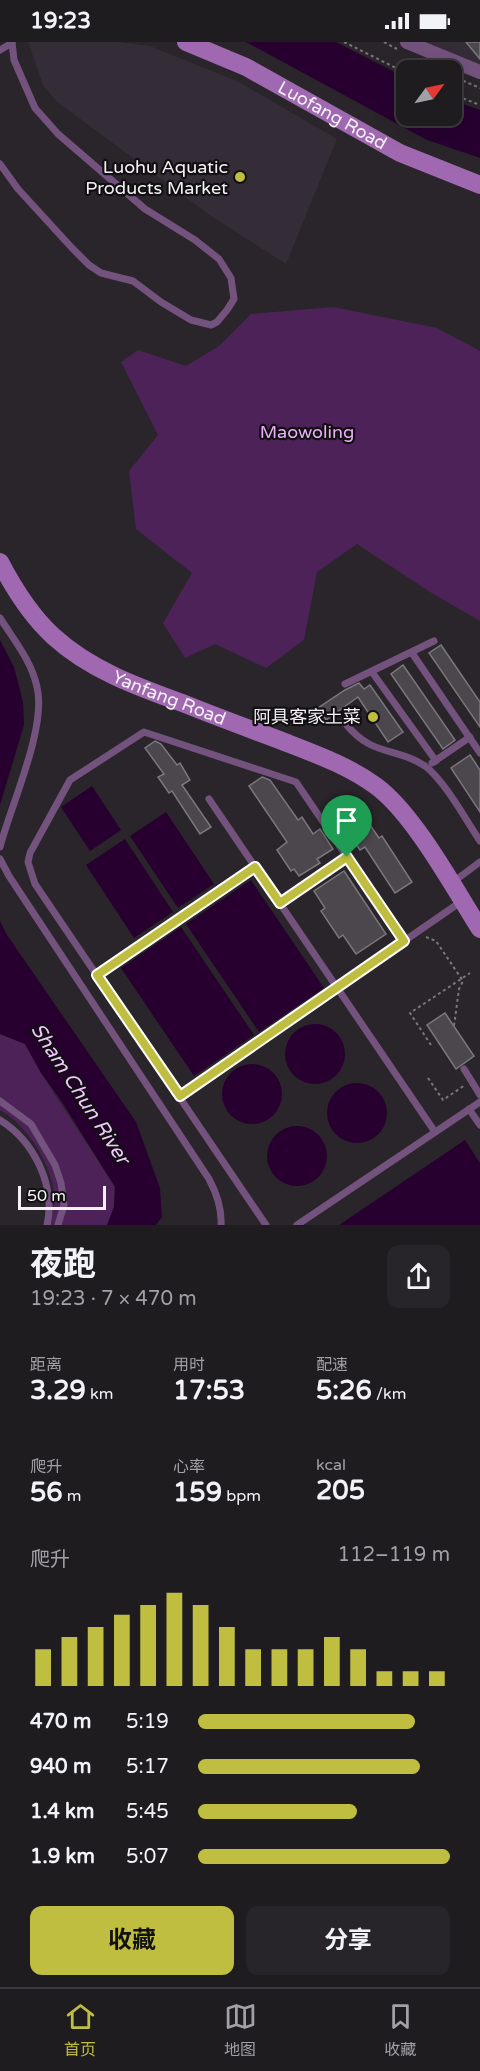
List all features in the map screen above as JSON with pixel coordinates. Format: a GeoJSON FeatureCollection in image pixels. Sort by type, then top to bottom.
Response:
{"type":"FeatureCollection","features":[{"type":"Feature","properties":{"kind":"main road","name":"Luofang Road"},"geometry":{"type":"LineString","coordinates":[[186,42],[246,67],[400,153],[480,185]]}},
{"type":"Feature","properties":{"kind":"main road","name":"Yanfang Road"},"geometry":{"type":"LineString","coordinates":[[0,562],[12,586],[34,616],[52,635],[93,665],[126,682],[336,762],[379,788],[419,835],[480,929]]}},
{"type":"Feature","properties":{"kind":"street"},"geometry":{"type":"LineString","coordinates":[[407,42],[480,72]]}},
{"type":"Feature","properties":{"kind":"lane"},"geometry":{"type":"LineString","coordinates":[[0,50],[12,43],[14,60],[35,108],[58,134],[145,209],[195,240],[219,259],[231,278],[234,299],[218,322],[211,325],[190,320],[161,302],[134,281],[101,273],[88,265],[72,248],[18,189],[0,164]]}},
{"type":"Feature","properties":{"kind":"lane"},"geometry":{"type":"LineString","coordinates":[[0,618],[30,667],[40,699],[36,732],[0,847]]}},
{"type":"Feature","properties":{"kind":"lane"},"geometry":{"type":"LineString","coordinates":[[345,684],[434,641]]}},
{"type":"Feature","properties":{"kind":"lane"},"geometry":{"type":"LineString","coordinates":[[412,653],[480,753]]}},
{"type":"Feature","properties":{"kind":"lane"},"geometry":{"type":"LineString","coordinates":[[372,672],[435,760]]}},
{"type":"Feature","properties":{"kind":"lane"},"geometry":{"type":"LineString","coordinates":[[345,723],[364,742],[426,767],[442,784],[480,841]]}},
{"type":"Feature","properties":{"kind":"lane"},"geometry":{"type":"LineString","coordinates":[[266,1225],[35,884],[28,862],[35,842],[70,780],[144,732],[296,782],[404,941]]}},
{"type":"Feature","properties":{"kind":"lane"},"geometry":{"type":"LineString","coordinates":[[426,767],[470,737]]}},
{"type":"Feature","properties":{"kind":"lane"},"geometry":{"type":"LineString","coordinates":[[208,799],[435,1132]]}},
{"type":"Feature","properties":{"kind":"lane"},"geometry":{"type":"LineString","coordinates":[[280,903],[347,857]]}},
{"type":"Feature","properties":{"kind":"lane"},"geometry":{"type":"LineString","coordinates":[[0,859],[209,1179],[221,1208],[221,1225]]}},
{"type":"Feature","properties":{"kind":"lane"},"geometry":{"type":"LineString","coordinates":[[451,883],[480,862]]}},
{"type":"Feature","properties":{"kind":"lane"},"geometry":{"type":"LineString","coordinates":[[97,975],[255,867]]}},
{"type":"Feature","properties":{"kind":"lane"},"geometry":{"type":"LineString","coordinates":[[180,1096],[462,901]]}},
{"type":"Feature","properties":{"kind":"lane"},"geometry":{"type":"LineString","coordinates":[[464,1069],[480,1095]]}},
{"type":"Feature","properties":{"kind":"lane"},"geometry":{"type":"LineString","coordinates":[[0,1101],[31,1124],[55,1165],[61,1183],[64,1205],[58,1225]]}},
{"type":"Feature","properties":{"kind":"lane"},"geometry":{"type":"LineString","coordinates":[[297,1225],[480,1102]]}},
{"type":"Feature","properties":{"kind":"lane"},"geometry":{"type":"LineString","coordinates":[[469,1109],[480,1125]]}},
{"type":"Feature","properties":{"kind":"lane"},"geometry":{"type":"LineString","coordinates":[[0,1120],[23,1140],[44,1175],[49,1196],[47,1225]]}},
{"type":"Feature","properties":{"kind":"path"},"geometry":{"type":"LineString","coordinates":[[344,42],[396,68]]}},
{"type":"Feature","properties":{"kind":"path"},"geometry":{"type":"LineString","coordinates":[[462,80],[480,88]]}},
{"type":"Feature","properties":{"kind":"path"},"geometry":{"type":"LineString","coordinates":[[462,98],[480,105]]}},
{"type":"Feature","properties":{"kind":"path"},"geometry":{"type":"LineString","coordinates":[[415,933],[436,941],[463,981],[459,989],[454,1026]]}},
{"type":"Feature","properties":{"kind":"path"},"geometry":{"type":"LineString","coordinates":[[431,1045],[410,1013],[470,973]]}},
{"type":"Feature","properties":{"kind":"path"},"geometry":{"type":"LineString","coordinates":[[428,1078],[443,1100],[471,1081]]}},
{"type":"Feature","properties":{"kind":"shaded area","name":"Luohu Aquatic Products Market"},"geometry":{"type":"Polygon","coordinates":[[[28,42],[121,42],[150,46],[239,82],[337,139],[286,264],[211,216],[56,101],[43,85],[28,42]]]}},
{"type":"Feature","properties":{"kind":"shaded area"},"geometry":{"type":"Polygon","coordinates":[[[427,42],[480,42],[480,67],[427,42]]]}},
{"type":"Feature","properties":{"kind":"green space","name":"Maowoling"},"geometry":{"type":"Polygon","coordinates":[[[333,307],[437,328],[480,351],[480,621],[430,592],[357,544],[317,572],[304,640],[266,668],[215,644],[185,658],[163,623],[192,573],[136,529],[129,471],[158,435],[121,362],[138,350],[186,366],[219,346],[251,314],[333,307]]]}},
{"type":"Feature","properties":{"kind":"green space"},"geometry":{"type":"Polygon","coordinates":[[[0,1034],[25,1044],[41,1073],[115,1187],[114,1207],[107,1225],[50,1225],[54,1204],[53,1189],[45,1162],[20,1126],[0,1110],[0,1034]]]}},
{"type":"Feature","properties":{"kind":"water"},"geometry":{"type":"Polygon","coordinates":[[[246,42],[336,42],[396,73],[396,123],[246,42]]]}},
{"type":"Feature","properties":{"kind":"water"},"geometry":{"type":"Polygon","coordinates":[[[462,104],[480,110],[480,158],[427,140],[401,126],[462,126],[462,104]]]}},
{"type":"Feature","properties":{"kind":"water"},"geometry":{"type":"Polygon","coordinates":[[[0,640],[14,667],[23,702],[24,725],[0,805],[0,640]]]}},
{"type":"Feature","properties":{"kind":"water"},"geometry":{"type":"Polygon","coordinates":[[[92,786],[121,830],[90,851],[61,807],[92,786]]]}},
{"type":"Feature","properties":{"kind":"water"},"geometry":{"type":"Polygon","coordinates":[[[166,812],[214,884],[178,908],[130,836],[166,812]]]}},
{"type":"Feature","properties":{"kind":"water"},"geometry":{"type":"Polygon","coordinates":[[[125,839],[173,912],[134,938],[86,865],[125,839]]]}},
{"type":"Feature","properties":{"kind":"water"},"geometry":{"type":"Polygon","coordinates":[[[251,880],[324,988],[259,1032],[186,924],[251,880]]]}},
{"type":"Feature","properties":{"kind":"water","name":"Sham Chun River"},"geometry":{"type":"Polygon","coordinates":[[[0,921],[7,935],[136,1122],[160,1188],[162,1217],[156,1225],[107,1225],[114,1207],[115,1187],[62,1102],[41,1073],[25,1044],[0,1034],[0,921]]]}},
{"type":"Feature","properties":{"kind":"water"},"geometry":{"type":"Polygon","coordinates":[[[181,927],[254,1035],[194,1076],[121,968],[181,927]]]}},
{"type":"Feature","properties":{"kind":"water"},"geometry":{"type":"Polygon","coordinates":[[[315,1024],[332,1029],[340,1037],[345,1054],[340,1071],[332,1079],[315,1084],[298,1079],[290,1071],[285,1054],[290,1037],[298,1029],[315,1024]]]}},
{"type":"Feature","properties":{"kind":"water"},"geometry":{"type":"Polygon","coordinates":[[[252,1064],[269,1069],[277,1077],[282,1094],[277,1111],[269,1119],[252,1124],[235,1119],[227,1111],[222,1094],[227,1077],[235,1069],[252,1064]]]}},
{"type":"Feature","properties":{"kind":"water"},"geometry":{"type":"Polygon","coordinates":[[[357,1083],[374,1088],[382,1096],[387,1113],[382,1130],[374,1138],[357,1143],[340,1138],[332,1130],[327,1113],[332,1096],[340,1088],[357,1083]]]}},
{"type":"Feature","properties":{"kind":"water"},"geometry":{"type":"Polygon","coordinates":[[[297,1126],[314,1131],[322,1139],[327,1156],[322,1173],[314,1181],[297,1186],[280,1181],[272,1173],[267,1156],[272,1139],[280,1131],[297,1126]]]}},
{"type":"Feature","properties":{"kind":"water"},"geometry":{"type":"Polygon","coordinates":[[[465,1140],[480,1163],[480,1225],[339,1225],[465,1140]]]}},
{"type":"Feature","properties":{"kind":"building"},"geometry":{"type":"Polygon","coordinates":[[[466,42],[480,42],[480,59],[466,42]]]}},
{"type":"Feature","properties":{"kind":"building"},"geometry":{"type":"Polygon","coordinates":[[[441,645],[480,702],[480,727],[429,653],[441,645]]]}},
{"type":"Feature","properties":{"kind":"building"},"geometry":{"type":"Polygon","coordinates":[[[403,665],[455,740],[443,749],[391,674],[403,665]]]}},
{"type":"Feature","properties":{"kind":"building"},"geometry":{"type":"Polygon","coordinates":[[[359,683],[364,689],[370,685],[403,732],[388,742],[358,697],[326,720],[318,708],[359,683]]]}},
{"type":"Feature","properties":{"kind":"building"},"geometry":{"type":"Polygon","coordinates":[[[155,741],[161,744],[177,765],[180,763],[190,780],[182,785],[211,827],[200,834],[172,791],[169,793],[158,777],[164,774],[145,748],[155,741]]]}},
{"type":"Feature","properties":{"kind":"building"},"geometry":{"type":"Polygon","coordinates":[[[470,755],[480,770],[480,812],[451,768],[470,755]]]}},
{"type":"Feature","properties":{"kind":"building"},"geometry":{"type":"Polygon","coordinates":[[[262,777],[270,780],[298,820],[302,817],[313,834],[320,829],[333,849],[317,859],[320,863],[299,876],[294,869],[291,871],[277,850],[287,842],[249,786],[262,777]]]}},
{"type":"Feature","properties":{"kind":"building"},"geometry":{"type":"Polygon","coordinates":[[[363,815],[379,838],[382,836],[412,882],[395,893],[365,847],[360,850],[345,828],[363,815]]]}},
{"type":"Feature","properties":{"kind":"building"},"geometry":{"type":"Polygon","coordinates":[[[344,871],[386,934],[356,954],[343,935],[339,938],[321,911],[325,908],[314,891],[344,871]]]}},
{"type":"Feature","properties":{"kind":"building"},"geometry":{"type":"Polygon","coordinates":[[[445,1013],[474,1056],[456,1069],[427,1025],[445,1013]]]}},
{"type":"Feature","properties":{"kind":"place","name":"Luohu Aquatic Products Market"},"geometry":{"type":"Point","coordinates":[240,177]}},
{"type":"Feature","properties":{"kind":"place","name":"阿具客家土菜"},"geometry":{"type":"Point","coordinates":[373,717]}},
{"type":"Feature","properties":{"kind":"route"},"geometry":{"type":"LineString","coordinates":[[347,857],[404,941],[180,1096],[97,975],[255,867],[280,903],[347,857]]}}]}
